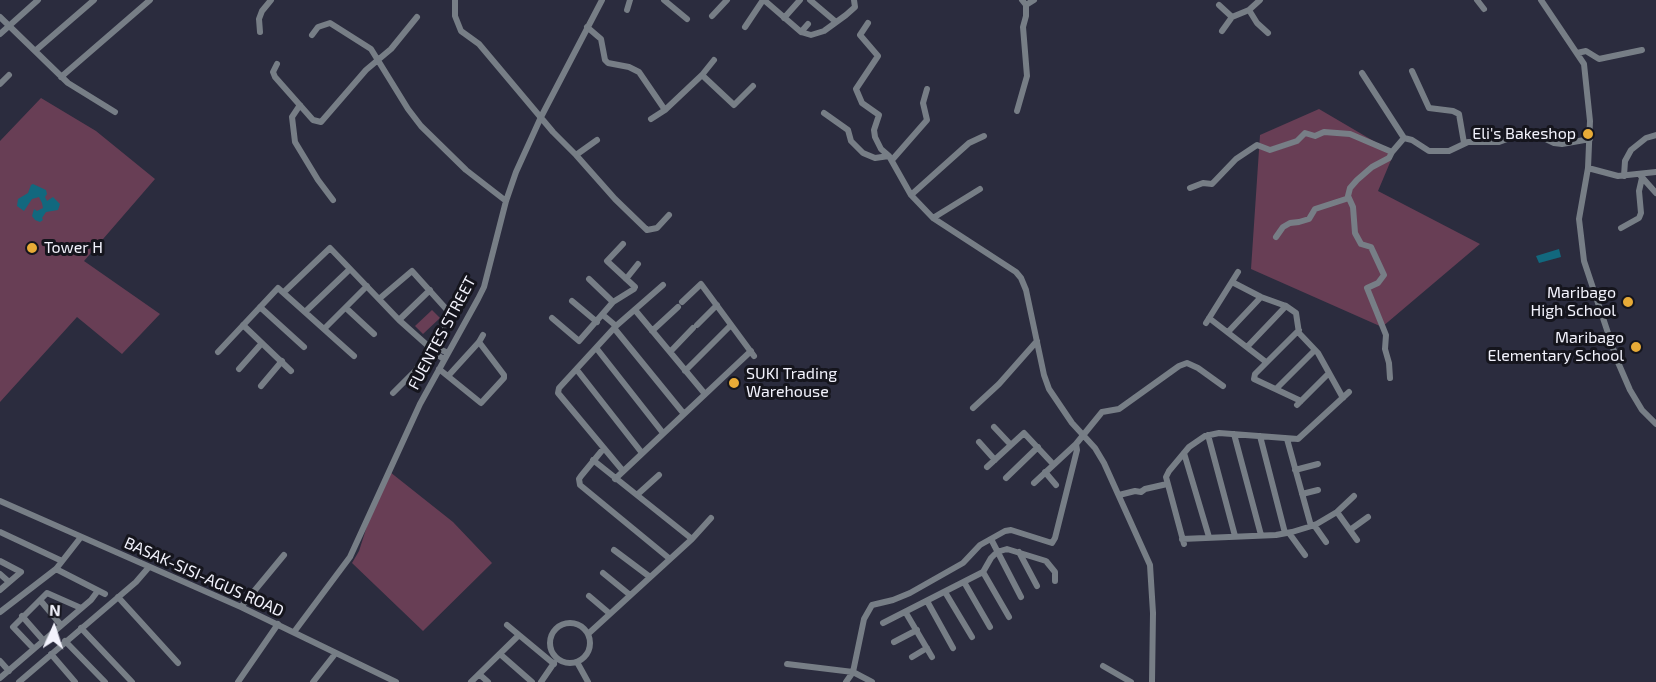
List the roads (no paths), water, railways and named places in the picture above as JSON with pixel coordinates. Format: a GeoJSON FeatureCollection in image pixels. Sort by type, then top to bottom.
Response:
{"type":"FeatureCollection","features":[{"type":"Feature","properties":{"kind":"street"},"geometry":{"type":"LineString","coordinates":[[0,34],[38,0]]}},
{"type":"Feature","properties":{"kind":"street"},"geometry":{"type":"LineString","coordinates":[[35,51],[94,0]]}},
{"type":"Feature","properties":{"kind":"street"},"geometry":{"type":"LineString","coordinates":[[61,77],[150,0]]}},
{"type":"Feature","properties":{"kind":"street"},"geometry":{"type":"LineString","coordinates":[[260,32],[259,19],[271,0]]}},
{"type":"Feature","properties":{"kind":"street"},"geometry":{"type":"LineString","coordinates":[[455,0],[455,16],[461,31],[479,44],[541,117],[644,229],[657,228],[669,215]]}},
{"type":"Feature","properties":{"kind":"street","name":"FUENTES STREET"},"geometry":{"type":"LineString","coordinates":[[294,632],[350,557],[401,442],[484,287],[506,201],[516,172],[541,117],[602,0]]}},
{"type":"Feature","properties":{"kind":"street"},"geometry":{"type":"LineString","coordinates":[[627,10],[630,0]]}},
{"type":"Feature","properties":{"kind":"street"},"geometry":{"type":"LineString","coordinates":[[664,0],[687,19]]}},
{"type":"Feature","properties":{"kind":"street"},"geometry":{"type":"LineString","coordinates":[[712,16],[727,0]]}},
{"type":"Feature","properties":{"kind":"street"},"geometry":{"type":"LineString","coordinates":[[745,27],[763,0],[801,32],[812,35],[824,31],[855,7],[854,0]]}},
{"type":"Feature","properties":{"kind":"street"},"geometry":{"type":"LineString","coordinates":[[784,18],[800,0]]}},
{"type":"Feature","properties":{"kind":"street"},"geometry":{"type":"LineString","coordinates":[[810,0],[836,22]]}},
{"type":"Feature","properties":{"kind":"street"},"geometry":{"type":"LineString","coordinates":[[1017,111],[1027,76],[1023,27],[1026,16],[1024,3],[1034,0]]}},
{"type":"Feature","properties":{"kind":"street"},"geometry":{"type":"LineString","coordinates":[[1222,31],[1232,17],[1249,10],[1260,0]]}},
{"type":"Feature","properties":{"kind":"street"},"geometry":{"type":"LineString","coordinates":[[1477,0],[1484,9]]}},
{"type":"Feature","properties":{"kind":"street"},"geometry":{"type":"LineString","coordinates":[[1541,0],[1584,64],[1589,100],[1590,139],[1579,219],[1584,261],[1617,360],[1630,390],[1642,410],[1656,424]]}},
{"type":"Feature","properties":{"kind":"street"},"geometry":{"type":"LineString","coordinates":[[1219,5],[1232,17]]}},
{"type":"Feature","properties":{"kind":"street"},"geometry":{"type":"LineString","coordinates":[[1249,10],[1268,33]]}},
{"type":"Feature","properties":{"kind":"street"},"geometry":{"type":"LineString","coordinates":[[0,17],[61,77],[114,112]]}},
{"type":"Feature","properties":{"kind":"street"},"geometry":{"type":"LineString","coordinates":[[277,64],[273,72],[275,77],[313,120],[321,122],[366,70],[391,49],[417,17]]}},
{"type":"Feature","properties":{"kind":"street"},"geometry":{"type":"LineString","coordinates":[[312,35],[324,24],[332,23],[371,49],[421,126],[466,170],[506,201]]}},
{"type":"Feature","properties":{"kind":"street"},"geometry":{"type":"LineString","coordinates":[[868,23],[860,35],[878,57],[856,89],[862,103],[879,115],[874,137],[890,158],[911,195],[933,218],[1016,272],[1021,278],[1026,290],[1049,389],[1067,416],[1095,448],[1150,565],[1153,613],[1152,682]]}},
{"type":"Feature","properties":{"kind":"street"},"geometry":{"type":"LineString","coordinates":[[801,32],[808,24]]}},
{"type":"Feature","properties":{"kind":"street"},"geometry":{"type":"LineString","coordinates":[[587,27],[601,39],[605,60],[608,63],[639,72],[665,110]]}},
{"type":"Feature","properties":{"kind":"street"},"geometry":{"type":"LineString","coordinates":[[1577,53],[1586,51],[1599,60],[1642,50]]}},
{"type":"Feature","properties":{"kind":"street"},"geometry":{"type":"LineString","coordinates":[[651,119],[665,110],[702,75],[714,60]]}},
{"type":"Feature","properties":{"kind":"street"},"geometry":{"type":"LineString","coordinates":[[1412,71],[1429,108],[1459,114],[1464,143]]}},
{"type":"Feature","properties":{"kind":"street"},"geometry":{"type":"LineString","coordinates":[[1362,74],[1404,138],[1412,140],[1429,151],[1452,150],[1464,143],[1474,141],[1499,142],[1529,131],[1562,144],[1590,139]]}},
{"type":"Feature","properties":{"kind":"street"},"geometry":{"type":"LineString","coordinates":[[0,84],[9,75]]}},
{"type":"Feature","properties":{"kind":"street"},"geometry":{"type":"LineString","coordinates":[[702,75],[734,105],[753,86]]}},
{"type":"Feature","properties":{"kind":"street"},"geometry":{"type":"LineString","coordinates":[[824,113],[848,130],[851,141],[863,153],[875,158],[890,158],[927,120],[923,104],[927,89]]}},
{"type":"Feature","properties":{"kind":"street"},"geometry":{"type":"LineString","coordinates":[[300,105],[292,117],[295,142],[333,200]]}},
{"type":"Feature","properties":{"kind":"street"},"geometry":{"type":"LineString","coordinates":[[1190,188],[1203,183],[1212,184],[1236,159],[1257,145],[1270,150],[1297,141],[1305,134],[1315,136],[1324,132],[1350,134],[1392,152]]}},
{"type":"Feature","properties":{"kind":"street"},"geometry":{"type":"LineString","coordinates":[[1624,176],[1625,161],[1631,150],[1646,138],[1656,135]]}},
{"type":"Feature","properties":{"kind":"street"},"geometry":{"type":"LineString","coordinates":[[911,195],[969,143],[984,136]]}},
{"type":"Feature","properties":{"kind":"street"},"geometry":{"type":"LineString","coordinates":[[1390,378],[1389,363],[1384,349],[1386,335],[1367,288],[1378,283],[1384,275],[1371,247],[1361,244],[1355,233],[1353,207],[1349,198],[1350,188],[1357,180],[1372,167],[1389,159],[1404,138]]}},
{"type":"Feature","properties":{"kind":"street"},"geometry":{"type":"LineString","coordinates":[[576,155],[597,140]]}},
{"type":"Feature","properties":{"kind":"street"},"geometry":{"type":"LineString","coordinates":[[1587,168],[1610,175],[1624,176],[1641,176],[1656,172]]}},
{"type":"Feature","properties":{"kind":"street"},"geometry":{"type":"LineString","coordinates":[[1641,176],[1656,193]]}},
{"type":"Feature","properties":{"kind":"street"},"geometry":{"type":"LineString","coordinates":[[1621,228],[1640,218],[1641,176]]}},
{"type":"Feature","properties":{"kind":"street"},"geometry":{"type":"LineString","coordinates":[[933,218],[980,189]]}},
{"type":"Feature","properties":{"kind":"street"},"geometry":{"type":"LineString","coordinates":[[1276,237],[1283,226],[1309,219],[1315,209],[1349,198]]}},
{"type":"Feature","properties":{"kind":"street"},"geometry":{"type":"LineString","coordinates":[[552,318],[579,341],[613,302],[634,289],[635,287],[607,261],[622,244]]}},
{"type":"Feature","properties":{"kind":"street"},"geometry":{"type":"LineString","coordinates":[[218,352],[260,307],[330,248],[399,320],[430,347],[446,356]]}},
{"type":"Feature","properties":{"kind":"street"},"geometry":{"type":"LineString","coordinates":[[626,279],[638,264]]}},
{"type":"Feature","properties":{"kind":"street"},"geometry":{"type":"LineString","coordinates":[[305,312],[350,269]]}},
{"type":"Feature","properties":{"kind":"street"},"geometry":{"type":"LineString","coordinates":[[379,298],[412,271],[448,311],[447,320],[416,370],[393,393]]}},
{"type":"Feature","properties":{"kind":"street"},"geometry":{"type":"LineString","coordinates":[[1238,272],[1208,320],[1228,332],[1266,362]]}},
{"type":"Feature","properties":{"kind":"street"},"geometry":{"type":"LineString","coordinates":[[589,279],[613,302]]}},
{"type":"Feature","properties":{"kind":"street"},"geometry":{"type":"LineString","coordinates":[[1232,282],[1261,297],[1286,306],[1296,313],[1299,333],[1315,350],[1343,398]]}},
{"type":"Feature","properties":{"kind":"street"},"geometry":{"type":"LineString","coordinates":[[615,478],[752,353],[701,284],[652,332]]}},
{"type":"Feature","properties":{"kind":"street"},"geometry":{"type":"LineString","coordinates":[[623,471],[558,393],[561,385],[597,349],[615,327],[663,285]]}},
{"type":"Feature","properties":{"kind":"street"},"geometry":{"type":"LineString","coordinates":[[324,329],[367,286]]}},
{"type":"Feature","properties":{"kind":"street"},"geometry":{"type":"LineString","coordinates":[[281,290],[354,356]]}},
{"type":"Feature","properties":{"kind":"street"},"geometry":{"type":"LineString","coordinates":[[399,320],[430,290]]}},
{"type":"Feature","properties":{"kind":"street"},"geometry":{"type":"LineString","coordinates":[[1228,332],[1261,297]]}},
{"type":"Feature","properties":{"kind":"street"},"geometry":{"type":"LineString","coordinates":[[572,301],[597,322]]}},
{"type":"Feature","properties":{"kind":"street"},"geometry":{"type":"LineString","coordinates":[[670,352],[717,305]]}},
{"type":"Feature","properties":{"kind":"street"},"geometry":{"type":"LineString","coordinates":[[1247,347],[1286,306]]}},
{"type":"Feature","properties":{"kind":"street"},"geometry":{"type":"LineString","coordinates":[[260,307],[304,347]]}},
{"type":"Feature","properties":{"kind":"street"},"geometry":{"type":"LineString","coordinates":[[346,308],[374,334]]}},
{"type":"Feature","properties":{"kind":"street"},"geometry":{"type":"LineString","coordinates":[[634,310],[705,394]]}},
{"type":"Feature","properties":{"kind":"street"},"geometry":{"type":"LineString","coordinates":[[603,315],[684,414]]}},
{"type":"Feature","properties":{"kind":"street"},"geometry":{"type":"LineString","coordinates":[[243,325],[291,370]]}},
{"type":"Feature","properties":{"kind":"street"},"geometry":{"type":"LineString","coordinates":[[685,371],[732,325]]}},
{"type":"Feature","properties":{"kind":"street"},"geometry":{"type":"LineString","coordinates":[[1299,330],[1266,362],[1255,374],[1254,379],[1299,403],[1329,373]]}},
{"type":"Feature","properties":{"kind":"street"},"geometry":{"type":"LineString","coordinates":[[448,375],[483,335]]}},
{"type":"Feature","properties":{"kind":"street"},"geometry":{"type":"LineString","coordinates":[[973,408],[999,384],[1037,340]]}},
{"type":"Feature","properties":{"kind":"street"},"geometry":{"type":"LineString","coordinates":[[439,369],[480,403],[504,378],[504,375],[479,342]]}},
{"type":"Feature","properties":{"kind":"street"},"geometry":{"type":"LineString","coordinates":[[239,369],[262,343]]}},
{"type":"Feature","properties":{"kind":"street"},"geometry":{"type":"LineString","coordinates":[[597,349],[663,433]]}},
{"type":"Feature","properties":{"kind":"street"},"geometry":{"type":"LineString","coordinates":[[1276,389],[1315,350]]}},
{"type":"Feature","properties":{"kind":"street"},"geometry":{"type":"LineString","coordinates":[[261,386],[282,362]]}},
{"type":"Feature","properties":{"kind":"street"},"geometry":{"type":"LineString","coordinates":[[1034,483],[1076,444],[1102,412],[1119,409],[1179,366],[1187,363],[1198,368],[1223,386]]}},
{"type":"Feature","properties":{"kind":"street"},"geometry":{"type":"LineString","coordinates":[[577,370],[642,453]]}},
{"type":"Feature","properties":{"kind":"street"},"geometry":{"type":"LineString","coordinates":[[1350,392],[1298,439],[1234,434],[1208,435],[1190,447],[1166,477],[1183,542],[1209,537],[1287,533],[1312,525],[1337,512],[1354,496]]}},
{"type":"Feature","properties":{"kind":"street"},"geometry":{"type":"LineString","coordinates":[[994,428],[1010,444]]}},
{"type":"Feature","properties":{"kind":"street"},"geometry":{"type":"LineString","coordinates":[[987,467],[1022,434],[1026,434],[1053,464]]}},
{"type":"Feature","properties":{"kind":"street"},"geometry":{"type":"LineString","coordinates":[[1234,434],[1261,535]]}},
{"type":"Feature","properties":{"kind":"street"},"geometry":{"type":"LineString","coordinates":[[1208,435],[1235,536]]}},
{"type":"Feature","properties":{"kind":"street"},"geometry":{"type":"LineString","coordinates":[[1260,436],[1287,533],[1305,555]]}},
{"type":"Feature","properties":{"kind":"street"},"geometry":{"type":"LineString","coordinates":[[1287,439],[1312,525],[1326,542]]}},
{"type":"Feature","properties":{"kind":"street"},"geometry":{"type":"LineString","coordinates":[[979,442],[995,460]]}},
{"type":"Feature","properties":{"kind":"street"},"geometry":{"type":"LineString","coordinates":[[846,682],[854,672],[864,619],[872,605],[910,593],[963,563],[980,545],[1011,530],[1052,543],[1077,450],[1076,444]]}},
{"type":"Feature","properties":{"kind":"street"},"geometry":{"type":"LineString","coordinates":[[1006,478],[1038,447]]}},
{"type":"Feature","properties":{"kind":"street"},"geometry":{"type":"LineString","coordinates":[[604,448],[579,479],[580,485],[670,559]]}},
{"type":"Feature","properties":{"kind":"street"},"geometry":{"type":"LineString","coordinates":[[1184,453],[1209,537]]}},
{"type":"Feature","properties":{"kind":"street"},"geometry":{"type":"LineString","coordinates":[[593,460],[692,538]]}},
{"type":"Feature","properties":{"kind":"street"},"geometry":{"type":"LineString","coordinates":[[1295,470],[1318,464]]}},
{"type":"Feature","properties":{"kind":"street"},"geometry":{"type":"LineString","coordinates":[[1045,472],[1056,485]]}},
{"type":"Feature","properties":{"kind":"street"},"geometry":{"type":"LineString","coordinates":[[638,494],[659,475]]}},
{"type":"Feature","properties":{"kind":"street"},"geometry":{"type":"LineString","coordinates":[[1119,495],[1135,491],[1141,492],[1167,484]]}},
{"type":"Feature","properties":{"kind":"street"},"geometry":{"type":"LineString","coordinates":[[1302,494],[1318,490]]}},
{"type":"Feature","properties":{"kind":"street","name":"BASAK-SISI-AGUS ROAD"},"geometry":{"type":"LineString","coordinates":[[0,501],[241,607],[294,632],[381,679],[396,682]]}},
{"type":"Feature","properties":{"kind":"street"},"geometry":{"type":"LineString","coordinates":[[1337,512],[1357,540]]}},
{"type":"Feature","properties":{"kind":"street"},"geometry":{"type":"LineString","coordinates":[[1350,531],[1368,517]]}},
{"type":"Feature","properties":{"kind":"street"},"geometry":{"type":"LineString","coordinates":[[588,634],[711,518]]}},
{"type":"Feature","properties":{"kind":"street"},"geometry":{"type":"LineString","coordinates":[[0,532],[62,561]]}},
{"type":"Feature","properties":{"kind":"street"},"geometry":{"type":"LineString","coordinates":[[0,612],[56,569],[81,537]]}},
{"type":"Feature","properties":{"kind":"street"},"geometry":{"type":"LineString","coordinates":[[991,539],[1021,597]]}},
{"type":"Feature","properties":{"kind":"street"},"geometry":{"type":"LineString","coordinates":[[883,623],[983,573],[991,558],[1007,549],[1050,564],[1055,572],[1055,581]]}},
{"type":"Feature","properties":{"kind":"street"},"geometry":{"type":"LineString","coordinates":[[614,550],[650,577]]}},
{"type":"Feature","properties":{"kind":"street"},"geometry":{"type":"LineString","coordinates":[[1020,552],[1037,586]]}},
{"type":"Feature","properties":{"kind":"street"},"geometry":{"type":"LineString","coordinates":[[241,607],[284,555]]}},
{"type":"Feature","properties":{"kind":"street"},"geometry":{"type":"LineString","coordinates":[[0,561],[21,572],[0,590]]}},
{"type":"Feature","properties":{"kind":"street"},"geometry":{"type":"LineString","coordinates":[[20,682],[136,582],[149,567]]}},
{"type":"Feature","properties":{"kind":"street"},"geometry":{"type":"LineString","coordinates":[[56,569],[105,594]]}},
{"type":"Feature","properties":{"kind":"street"},"geometry":{"type":"LineString","coordinates":[[603,573],[630,595]]}},
{"type":"Feature","properties":{"kind":"street"},"geometry":{"type":"LineString","coordinates":[[983,573],[1009,617]]}},
{"type":"Feature","properties":{"kind":"street"},"geometry":{"type":"LineString","coordinates":[[0,574],[9,582]]}},
{"type":"Feature","properties":{"kind":"street"},"geometry":{"type":"LineString","coordinates":[[964,582],[990,627]]}},
{"type":"Feature","properties":{"kind":"street"},"geometry":{"type":"LineString","coordinates":[[0,678],[91,600],[98,591]]}},
{"type":"Feature","properties":{"kind":"street"},"geometry":{"type":"LineString","coordinates":[[33,648],[12,627],[39,600],[49,592],[81,608]]}},
{"type":"Feature","properties":{"kind":"street"},"geometry":{"type":"LineString","coordinates":[[945,592],[972,637]]}},
{"type":"Feature","properties":{"kind":"street"},"geometry":{"type":"LineString","coordinates":[[589,596],[609,613]]}},
{"type":"Feature","properties":{"kind":"street"},"geometry":{"type":"LineString","coordinates":[[118,597],[178,663]]}},
{"type":"Feature","properties":{"kind":"street"},"geometry":{"type":"LineString","coordinates":[[39,600],[61,625]]}},
{"type":"Feature","properties":{"kind":"street"},"geometry":{"type":"LineString","coordinates":[[927,601],[953,648]]}},
{"type":"Feature","properties":{"kind":"street"},"geometry":{"type":"LineString","coordinates":[[906,613],[932,657]]}},
{"type":"Feature","properties":{"kind":"street"},"geometry":{"type":"LineString","coordinates":[[22,616],[43,640]]}},
{"type":"Feature","properties":{"kind":"street"},"geometry":{"type":"LineString","coordinates":[[507,625],[556,661],[567,663],[577,662],[588,650],[590,644],[588,634],[581,627],[573,623],[563,624],[555,629],[550,647],[556,661]]}},
{"type":"Feature","properties":{"kind":"street"},"geometry":{"type":"LineString","coordinates":[[238,682],[278,624]]}},
{"type":"Feature","properties":{"kind":"street"},"geometry":{"type":"LineString","coordinates":[[81,628],[132,682]]}},
{"type":"Feature","properties":{"kind":"street"},"geometry":{"type":"LineString","coordinates":[[894,642],[916,630]]}},
{"type":"Feature","properties":{"kind":"street"},"geometry":{"type":"LineString","coordinates":[[471,682],[519,635]]}},
{"type":"Feature","properties":{"kind":"street"},"geometry":{"type":"LineString","coordinates":[[65,641],[105,682]]}},
{"type":"Feature","properties":{"kind":"street"},"geometry":{"type":"LineString","coordinates":[[912,657],[927,648]]}},
{"type":"Feature","properties":{"kind":"street"},"geometry":{"type":"LineString","coordinates":[[51,654],[75,682]]}},
{"type":"Feature","properties":{"kind":"street"},"geometry":{"type":"LineString","coordinates":[[314,682],[335,654]]}},
{"type":"Feature","properties":{"kind":"street"},"geometry":{"type":"LineString","coordinates":[[500,654],[532,682]]}},
{"type":"Feature","properties":{"kind":"street"},"geometry":{"type":"LineString","coordinates":[[0,661],[9,671]]}},
{"type":"Feature","properties":{"kind":"street"},"geometry":{"type":"LineString","coordinates":[[542,682],[556,661]]}},
{"type":"Feature","properties":{"kind":"street"},"geometry":{"type":"LineString","coordinates":[[577,662],[587,682]]}},
{"type":"Feature","properties":{"kind":"street"},"geometry":{"type":"LineString","coordinates":[[788,664],[854,672],[872,682]]}},
{"type":"Feature","properties":{"kind":"street"},"geometry":{"type":"LineString","coordinates":[[1103,666],[1131,682]]}},
{"type":"Feature","properties":{"kind":"street"},"geometry":{"type":"LineString","coordinates":[[479,675],[488,682]]}},
{"type":"Feature","properties":{"kind":"water"},"geometry":{"type":"Polygon","coordinates":[[[33,184],[46,190],[47,201],[53,197],[60,204],[58,210],[46,212],[40,222],[32,216],[34,209],[37,211],[43,208],[39,197],[32,199],[24,211],[17,206],[18,199],[28,193],[33,184]]]}},
{"type":"Feature","properties":{"kind":"water"},"geometry":{"type":"Polygon","coordinates":[[[1559,249],[1561,257],[1539,263],[1536,256],[1559,249]]]}},
{"type":"Feature","properties":{"kind":"place","name":"Eli's Bakeshop"},"geometry":{"type":"Point","coordinates":[1588,134]}},
{"type":"Feature","properties":{"kind":"place","name":"Tower H"},"geometry":{"type":"Point","coordinates":[32,248]}},
{"type":"Feature","properties":{"kind":"place","name":"Maribago High School"},"geometry":{"type":"Point","coordinates":[1628,302]}},
{"type":"Feature","properties":{"kind":"place","name":"Maribago Elementary School"},"geometry":{"type":"Point","coordinates":[1636,347]}},
{"type":"Feature","properties":{"kind":"place","name":"SUKI Trading Warehouse"},"geometry":{"type":"Point","coordinates":[734,383]}}]}
